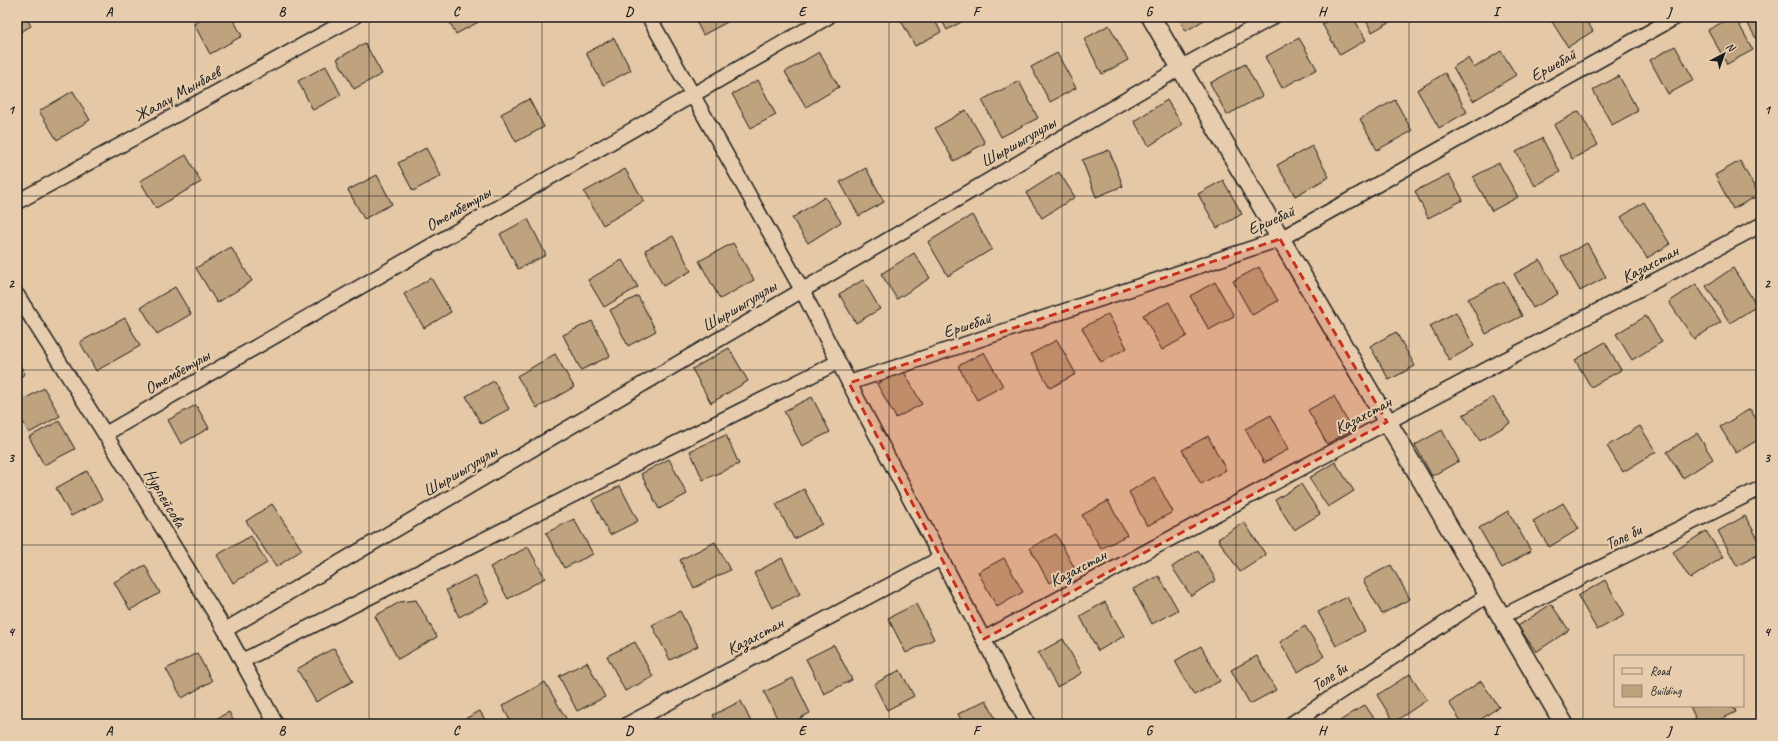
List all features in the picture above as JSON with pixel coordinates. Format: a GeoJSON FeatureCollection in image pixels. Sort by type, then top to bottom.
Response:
{"type":"FeatureCollection","features":[{"type":"Feature","properties":{"kind":"street","name":"Жалау Мынбаев"},"geometry":{"type":"LineString","coordinates":[[17,202],[354,17]]}},
{"type":"Feature","properties":{"kind":"street"},"geometry":{"type":"LineString","coordinates":[[649,17],[802,290],[838,362],[1028,724]]}},
{"type":"Feature","properties":{"kind":"street","name":"Отембетулы"},"geometry":{"type":"LineString","coordinates":[[105,434],[828,17]]}},
{"type":"Feature","properties":{"kind":"street"},"geometry":{"type":"LineString","coordinates":[[1151,17],[1564,724]]}},
{"type":"Feature","properties":{"kind":"street","name":"Шыршыгулулы"},"geometry":{"type":"LineString","coordinates":[[225,630],[1180,68],[1273,17]]}},
{"type":"Feature","properties":{"kind":"street","name":"Ершебай"},"geometry":{"type":"LineString","coordinates":[[849,383],[1280,239],[1676,17]]}},
{"type":"Feature","properties":{"kind":"street","name":"Казахстан"},"geometry":{"type":"LineString","coordinates":[[984,639],[1387,422],[1761,225]]}},
{"type":"Feature","properties":{"kind":"street","name":"Нурпейсова"},"geometry":{"type":"LineString","coordinates":[[17,295],[105,434],[225,630],[276,724]]}},
{"type":"Feature","properties":{"kind":"street"},"geometry":{"type":"LineString","coordinates":[[242,661],[838,362]]}},
{"type":"Feature","properties":{"kind":"street","name":"Толе би"},"geometry":{"type":"LineString","coordinates":[[1501,617],[1761,488]]}},
{"type":"Feature","properties":{"kind":"street","name":"Казахстан"},"geometry":{"type":"LineString","coordinates":[[628,724],[941,558]]}},
{"type":"Feature","properties":{"kind":"street","name":"Толе би"},"geometry":{"type":"LineString","coordinates":[[1291,724],[1488,595]]}},
{"type":"Feature","properties":{"kind":"highlighted area"},"geometry":{"type":"Polygon","coordinates":[[[1280,239],[1387,422],[984,639],[849,383],[1280,239]]]}},
{"type":"Feature","properties":{"kind":"building"},"geometry":{"type":"Polygon","coordinates":[[[17,17],[26,17],[31,26],[17,34],[17,17]]]}},
{"type":"Feature","properties":{"kind":"building"},"geometry":{"type":"Polygon","coordinates":[[[207,17],[232,17],[242,36],[210,54],[194,24],[207,17]]]}},
{"type":"Feature","properties":{"kind":"building"},"geometry":{"type":"Polygon","coordinates":[[[447,17],[483,17],[484,19],[456,34],[447,17]]]}},
{"type":"Feature","properties":{"kind":"building"},"geometry":{"type":"Polygon","coordinates":[[[694,17],[730,17],[731,20],[703,35],[694,17]]]}},
{"type":"Feature","properties":{"kind":"building"},"geometry":{"type":"Polygon","coordinates":[[[899,17],[933,17],[941,32],[915,46],[899,17]]]}},
{"type":"Feature","properties":{"kind":"building"},"geometry":{"type":"Polygon","coordinates":[[[940,17],[970,17],[947,30],[940,17]]]}},
{"type":"Feature","properties":{"kind":"building"},"geometry":{"type":"Polygon","coordinates":[[[1178,17],[1209,17],[1186,31],[1178,17]]]}},
{"type":"Feature","properties":{"kind":"building"},"geometry":{"type":"Polygon","coordinates":[[[1335,17],[1353,17],[1366,40],[1340,55],[1322,24],[1335,17]]]}},
{"type":"Feature","properties":{"kind":"building"},"geometry":{"type":"Polygon","coordinates":[[[1364,17],[1398,17],[1372,32],[1364,17]]]}},
{"type":"Feature","properties":{"kind":"building"},"geometry":{"type":"Polygon","coordinates":[[[1549,17],[1584,17],[1593,31],[1568,47],[1549,17]]]}},
{"type":"Feature","properties":{"kind":"building"},"geometry":{"type":"Polygon","coordinates":[[[1732,17],[1735,17],[1753,50],[1727,64],[1708,30],[1732,17]]]}},
{"type":"Feature","properties":{"kind":"building"},"geometry":{"type":"Polygon","coordinates":[[[1744,17],[1761,17],[1761,41],[1758,42],[1744,17]]]}},
{"type":"Feature","properties":{"kind":"building"},"geometry":{"type":"Polygon","coordinates":[[[1109,25],[1128,60],[1102,74],[1084,39],[1109,25]]]}},
{"type":"Feature","properties":{"kind":"building"},"geometry":{"type":"Polygon","coordinates":[[[614,38],[631,70],[603,85],[586,53],[614,38]]]}},
{"type":"Feature","properties":{"kind":"building"},"geometry":{"type":"Polygon","coordinates":[[[1299,38],[1317,69],[1282,88],[1265,57],[1299,38]]]}},
{"type":"Feature","properties":{"kind":"building"},"geometry":{"type":"Polygon","coordinates":[[[365,43],[382,74],[354,89],[337,59],[365,43]]]}},
{"type":"Feature","properties":{"kind":"building"},"geometry":{"type":"Polygon","coordinates":[[[1675,46],[1694,80],[1668,94],[1650,60],[1675,46]]]}},
{"type":"Feature","properties":{"kind":"building"},"geometry":{"type":"Polygon","coordinates":[[[1501,51],[1516,75],[1473,101],[1453,67],[1468,58],[1474,68],[1501,51]]]}},
{"type":"Feature","properties":{"kind":"building"},"geometry":{"type":"Polygon","coordinates":[[[819,52],[839,87],[806,107],[785,72],[819,52]]]}},
{"type":"Feature","properties":{"kind":"building"},"geometry":{"type":"Polygon","coordinates":[[[1057,53],[1076,88],[1050,102],[1031,67],[1057,53]]]}},
{"type":"Feature","properties":{"kind":"building"},"geometry":{"type":"Polygon","coordinates":[[[1245,64],[1262,96],[1227,115],[1210,83],[1245,64]]]}},
{"type":"Feature","properties":{"kind":"building"},"geometry":{"type":"Polygon","coordinates":[[[326,66],[341,95],[313,110],[298,81],[326,66]]]}},
{"type":"Feature","properties":{"kind":"building"},"geometry":{"type":"Polygon","coordinates":[[[1445,73],[1467,112],[1439,128],[1417,90],[1445,73]]]}},
{"type":"Feature","properties":{"kind":"building"},"geometry":{"type":"Polygon","coordinates":[[[1619,76],[1638,111],[1612,125],[1593,90],[1619,76]]]}},
{"type":"Feature","properties":{"kind":"building"},"geometry":{"type":"Polygon","coordinates":[[[758,80],[776,115],[751,128],[732,94],[758,80]]]}},
{"type":"Feature","properties":{"kind":"building"},"geometry":{"type":"Polygon","coordinates":[[[1019,81],[1038,118],[1001,137],[982,100],[1019,81]]]}},
{"type":"Feature","properties":{"kind":"building"},"geometry":{"type":"Polygon","coordinates":[[[73,91],[90,120],[57,140],[39,111],[73,91]]]}},
{"type":"Feature","properties":{"kind":"building"},"geometry":{"type":"Polygon","coordinates":[[[529,99],[544,127],[516,142],[501,114],[529,99]]]}},
{"type":"Feature","properties":{"kind":"building"},"geometry":{"type":"Polygon","coordinates":[[[1167,100],[1182,125],[1149,146],[1134,121],[1167,100]]]}},
{"type":"Feature","properties":{"kind":"building"},"geometry":{"type":"Polygon","coordinates":[[[1395,100],[1412,131],[1377,150],[1360,119],[1395,100]]]}},
{"type":"Feature","properties":{"kind":"building"},"geometry":{"type":"Polygon","coordinates":[[[966,110],[985,143],[954,161],[935,128],[966,110]]]}},
{"type":"Feature","properties":{"kind":"building"},"geometry":{"type":"Polygon","coordinates":[[[1579,111],[1598,145],[1572,159],[1554,125],[1579,111]]]}},
{"type":"Feature","properties":{"kind":"building"},"geometry":{"type":"Polygon","coordinates":[[[1542,138],[1560,172],[1535,186],[1516,152],[1542,138]]]}},
{"type":"Feature","properties":{"kind":"building"},"geometry":{"type":"Polygon","coordinates":[[[1312,146],[1329,177],[1295,196],[1277,165],[1312,146]]]}},
{"type":"Feature","properties":{"kind":"building"},"geometry":{"type":"Polygon","coordinates":[[[426,148],[441,176],[413,191],[398,163],[426,148]]]}},
{"type":"Feature","properties":{"kind":"building"},"geometry":{"type":"Polygon","coordinates":[[[1109,150],[1123,186],[1096,197],[1082,160],[1109,150]]]}},
{"type":"Feature","properties":{"kind":"building"},"geometry":{"type":"Polygon","coordinates":[[[186,155],[201,182],[156,208],[140,181],[186,155]]]}},
{"type":"Feature","properties":{"kind":"building"},"geometry":{"type":"Polygon","coordinates":[[[1740,161],[1759,195],[1733,209],[1715,175],[1740,161]]]}},
{"type":"Feature","properties":{"kind":"building"},"geometry":{"type":"Polygon","coordinates":[[[1499,163],[1518,197],[1492,211],[1473,177],[1499,163]]]}},
{"type":"Feature","properties":{"kind":"building"},"geometry":{"type":"Polygon","coordinates":[[[866,168],[884,202],[859,216],[840,182],[866,168]]]}},
{"type":"Feature","properties":{"kind":"building"},"geometry":{"type":"Polygon","coordinates":[[[625,169],[644,201],[603,225],[584,192],[625,169]]]}},
{"type":"Feature","properties":{"kind":"building"},"geometry":{"type":"Polygon","coordinates":[[[1059,172],[1075,197],[1042,218],[1026,193],[1059,172]]]}},
{"type":"Feature","properties":{"kind":"building"},"geometry":{"type":"Polygon","coordinates":[[[1449,174],[1463,200],[1428,218],[1415,191],[1449,174]]]}},
{"type":"Feature","properties":{"kind":"building"},"geometry":{"type":"Polygon","coordinates":[[[377,175],[392,204],[364,219],[348,190],[377,175]]]}},
{"type":"Feature","properties":{"kind":"building"},"geometry":{"type":"Polygon","coordinates":[[[1223,180],[1242,214],[1217,228],[1198,194],[1223,180]]]}},
{"type":"Feature","properties":{"kind":"building"},"geometry":{"type":"Polygon","coordinates":[[[825,197],[841,222],[808,243],[792,218],[825,197]]]}},
{"type":"Feature","properties":{"kind":"building"},"geometry":{"type":"Polygon","coordinates":[[[1644,202],[1670,244],[1647,258],[1621,217],[1644,202]]]}},
{"type":"Feature","properties":{"kind":"building"},"geometry":{"type":"Polygon","coordinates":[[[972,215],[992,249],[948,276],[928,242],[972,215]]]}},
{"type":"Feature","properties":{"kind":"building"},"geometry":{"type":"Polygon","coordinates":[[[528,219],[546,255],[518,269],[500,234],[528,219]]]}},
{"type":"Feature","properties":{"kind":"building"},"geometry":{"type":"Polygon","coordinates":[[[673,236],[691,271],[663,286],[645,250],[673,236]]]}},
{"type":"Feature","properties":{"kind":"building"},"geometry":{"type":"Polygon","coordinates":[[[733,243],[754,280],[720,299],[699,261],[733,243]]]}},
{"type":"Feature","properties":{"kind":"building"},"geometry":{"type":"Polygon","coordinates":[[[1587,243],[1606,277],[1580,291],[1561,257],[1587,243]]]}},
{"type":"Feature","properties":{"kind":"building"},"geometry":{"type":"Polygon","coordinates":[[[231,247],[252,281],[217,303],[196,268],[231,247]]]}},
{"type":"Feature","properties":{"kind":"building"},"geometry":{"type":"Polygon","coordinates":[[[914,253],[930,278],[897,299],[881,274],[914,253]]]}},
{"type":"Feature","properties":{"kind":"building"},"geometry":{"type":"Polygon","coordinates":[[[622,260],[638,287],[604,307],[588,280],[622,260]]]}},
{"type":"Feature","properties":{"kind":"building"},"geometry":{"type":"Polygon","coordinates":[[[1540,260],[1558,294],[1533,308],[1514,274],[1540,260]]]}},
{"type":"Feature","properties":{"kind":"building"},"geometry":{"type":"Polygon","coordinates":[[[1259,267],[1278,301],[1252,315],[1233,281],[1259,267]]]}},
{"type":"Feature","properties":{"kind":"building"},"geometry":{"type":"Polygon","coordinates":[[[1733,268],[1757,306],[1730,323],[1706,286],[1733,268]]]}},
{"type":"Feature","properties":{"kind":"building"},"geometry":{"type":"Polygon","coordinates":[[[431,278],[451,312],[424,328],[404,294],[431,278]]]}},
{"type":"Feature","properties":{"kind":"building"},"geometry":{"type":"Polygon","coordinates":[[[863,280],[880,309],[856,323],[839,294],[863,280]]]}},
{"type":"Feature","properties":{"kind":"building"},"geometry":{"type":"Polygon","coordinates":[[[1504,281],[1522,316],[1486,334],[1468,299],[1504,281]]]}},
{"type":"Feature","properties":{"kind":"building"},"geometry":{"type":"Polygon","coordinates":[[[1215,282],[1234,316],[1209,330],[1190,296],[1215,282]]]}},
{"type":"Feature","properties":{"kind":"building"},"geometry":{"type":"Polygon","coordinates":[[[1696,284],[1721,322],[1694,339],[1669,302],[1696,284]]]}},
{"type":"Feature","properties":{"kind":"building"},"geometry":{"type":"Polygon","coordinates":[[[175,287],[191,314],[157,334],[141,307],[175,287]]]}},
{"type":"Feature","properties":{"kind":"building"},"geometry":{"type":"Polygon","coordinates":[[[638,296],[656,331],[628,346],[610,310],[638,296]]]}},
{"type":"Feature","properties":{"kind":"building"},"geometry":{"type":"Polygon","coordinates":[[[1169,302],[1187,336],[1162,350],[1143,315],[1169,302]]]}},
{"type":"Feature","properties":{"kind":"building"},"geometry":{"type":"Polygon","coordinates":[[[1456,312],[1474,346],[1449,360],[1430,326],[1456,312]]]}},
{"type":"Feature","properties":{"kind":"building"},"geometry":{"type":"Polygon","coordinates":[[[1108,314],[1127,348],[1101,362],[1082,328],[1108,314]]]}},
{"type":"Feature","properties":{"kind":"building"},"geometry":{"type":"Polygon","coordinates":[[[1646,316],[1662,342],[1632,360],[1616,334],[1646,316]]]}},
{"type":"Feature","properties":{"kind":"building"},"geometry":{"type":"Polygon","coordinates":[[[125,318],[140,346],[96,371],[80,342],[125,318]]]}},
{"type":"Feature","properties":{"kind":"building"},"geometry":{"type":"Polygon","coordinates":[[[592,321],[610,356],[581,370],[563,335],[592,321]]]}},
{"type":"Feature","properties":{"kind":"building"},"geometry":{"type":"Polygon","coordinates":[[[1396,332],[1415,366],[1389,380],[1370,346],[1396,332]]]}},
{"type":"Feature","properties":{"kind":"building"},"geometry":{"type":"Polygon","coordinates":[[[1057,340],[1076,374],[1050,388],[1031,354],[1057,340]]]}},
{"type":"Feature","properties":{"kind":"building"},"geometry":{"type":"Polygon","coordinates":[[[1605,342],[1621,370],[1591,387],[1575,360],[1605,342]]]}},
{"type":"Feature","properties":{"kind":"building"},"geometry":{"type":"Polygon","coordinates":[[[729,348],[748,381],[711,403],[692,369],[729,348]]]}},
{"type":"Feature","properties":{"kind":"building"},"geometry":{"type":"Polygon","coordinates":[[[984,352],[1003,386],[977,400],[958,366],[984,352]]]}},
{"type":"Feature","properties":{"kind":"building"},"geometry":{"type":"Polygon","coordinates":[[[555,354],[574,387],[537,408],[517,376],[555,354]]]}},
{"type":"Feature","properties":{"kind":"building"},"geometry":{"type":"Polygon","coordinates":[[[17,360],[25,374],[17,379],[17,360]]]}},
{"type":"Feature","properties":{"kind":"building"},"geometry":{"type":"Polygon","coordinates":[[[903,370],[922,404],[896,418],[877,384],[903,370]]]}},
{"type":"Feature","properties":{"kind":"building"},"geometry":{"type":"Polygon","coordinates":[[[494,381],[509,409],[481,424],[466,396],[494,381]]]}},
{"type":"Feature","properties":{"kind":"building"},"geometry":{"type":"Polygon","coordinates":[[[44,388],[60,416],[29,433],[17,411],[17,403],[44,388]]]}},
{"type":"Feature","properties":{"kind":"building"},"geometry":{"type":"Polygon","coordinates":[[[1334,396],[1352,430],[1327,444],[1308,410],[1334,396]]]}},
{"type":"Feature","properties":{"kind":"building"},"geometry":{"type":"Polygon","coordinates":[[[812,397],[830,432],[802,446],[784,411],[812,397]]]}},
{"type":"Feature","properties":{"kind":"building"},"geometry":{"type":"Polygon","coordinates":[[[1493,397],[1510,423],[1480,441],[1463,415],[1493,397]]]}},
{"type":"Feature","properties":{"kind":"building"},"geometry":{"type":"Polygon","coordinates":[[[196,405],[209,428],[181,444],[168,420],[196,405]]]}},
{"type":"Feature","properties":{"kind":"building"},"geometry":{"type":"Polygon","coordinates":[[[1750,409],[1761,427],[1761,438],[1736,453],[1720,427],[1750,409]]]}},
{"type":"Feature","properties":{"kind":"building"},"geometry":{"type":"Polygon","coordinates":[[[1271,415],[1289,449],[1264,463],[1245,429],[1271,415]]]}},
{"type":"Feature","properties":{"kind":"building"},"geometry":{"type":"Polygon","coordinates":[[[59,421],[75,449],[44,465],[29,437],[59,421]]]}},
{"type":"Feature","properties":{"kind":"building"},"geometry":{"type":"Polygon","coordinates":[[[1640,426],[1656,452],[1623,472],[1607,446],[1640,426]]]}},
{"type":"Feature","properties":{"kind":"building"},"geometry":{"type":"Polygon","coordinates":[[[1442,430],[1459,461],[1432,476],[1415,445],[1442,430]]]}},
{"type":"Feature","properties":{"kind":"building"},"geometry":{"type":"Polygon","coordinates":[[[1697,433],[1713,459],[1683,478],[1667,452],[1697,433]]]}},
{"type":"Feature","properties":{"kind":"building"},"geometry":{"type":"Polygon","coordinates":[[[726,435],[739,464],[703,480],[690,451],[726,435]]]}},
{"type":"Feature","properties":{"kind":"building"},"geometry":{"type":"Polygon","coordinates":[[[1208,436],[1226,470],[1201,484],[1182,450],[1208,436]]]}},
{"type":"Feature","properties":{"kind":"building"},"geometry":{"type":"Polygon","coordinates":[[[669,459],[687,494],[659,509],[641,474],[669,459]]]}},
{"type":"Feature","properties":{"kind":"building"},"geometry":{"type":"Polygon","coordinates":[[[1335,462],[1354,491],[1328,507],[1309,478],[1335,462]]]}},
{"type":"Feature","properties":{"kind":"building"},"geometry":{"type":"Polygon","coordinates":[[[87,471],[102,500],[71,516],[56,488],[87,471]]]}},
{"type":"Feature","properties":{"kind":"building"},"geometry":{"type":"Polygon","coordinates":[[[1154,477],[1173,512],[1147,526],[1129,492],[1154,477]]]}},
{"type":"Feature","properties":{"kind":"building"},"geometry":{"type":"Polygon","coordinates":[[[1301,484],[1320,514],[1294,530],[1275,500],[1301,484]]]}},
{"type":"Feature","properties":{"kind":"building"},"geometry":{"type":"Polygon","coordinates":[[[620,486],[638,521],[610,535],[592,500],[620,486]]]}},
{"type":"Feature","properties":{"kind":"building"},"geometry":{"type":"Polygon","coordinates":[[[804,489],[822,524],[794,539],[776,504],[804,489]]]}},
{"type":"Feature","properties":{"kind":"building"},"geometry":{"type":"Polygon","coordinates":[[[1108,501],[1127,535],[1101,549],[1082,515],[1108,501]]]}},
{"type":"Feature","properties":{"kind":"building"},"geometry":{"type":"Polygon","coordinates":[[[1563,503],[1579,529],[1549,547],[1533,521],[1563,503]]]}},
{"type":"Feature","properties":{"kind":"building"},"geometry":{"type":"Polygon","coordinates":[[[272,504],[302,550],[276,567],[246,521],[272,504]]]}},
{"type":"Feature","properties":{"kind":"building"},"geometry":{"type":"Polygon","coordinates":[[[1508,511],[1531,551],[1502,568],[1479,528],[1508,511]]]}},
{"type":"Feature","properties":{"kind":"building"},"geometry":{"type":"Polygon","coordinates":[[[1745,516],[1761,544],[1761,553],[1737,566],[1718,531],[1745,516]]]}},
{"type":"Feature","properties":{"kind":"building"},"geometry":{"type":"Polygon","coordinates":[[[574,519],[593,554],[564,568],[546,533],[574,519]]]}},
{"type":"Feature","properties":{"kind":"building"},"geometry":{"type":"Polygon","coordinates":[[[1244,522],[1266,555],[1240,572],[1218,539],[1244,522]]]}},
{"type":"Feature","properties":{"kind":"building"},"geometry":{"type":"Polygon","coordinates":[[[1706,531],[1723,557],[1690,579],[1673,552],[1706,531]]]}},
{"type":"Feature","properties":{"kind":"building"},"geometry":{"type":"Polygon","coordinates":[[[1056,534],[1075,569],[1049,583],[1030,548],[1056,534]]]}},
{"type":"Feature","properties":{"kind":"building"},"geometry":{"type":"Polygon","coordinates":[[[251,536],[267,563],[233,583],[217,555],[251,536]]]}},
{"type":"Feature","properties":{"kind":"building"},"geometry":{"type":"Polygon","coordinates":[[[715,542],[730,570],[694,588],[680,560],[715,542]]]}},
{"type":"Feature","properties":{"kind":"building"},"geometry":{"type":"Polygon","coordinates":[[[528,547],[545,578],[508,599],[490,567],[528,547]]]}},
{"type":"Feature","properties":{"kind":"building"},"geometry":{"type":"Polygon","coordinates":[[[1198,550],[1216,580],[1191,596],[1172,567],[1198,550]]]}},
{"type":"Feature","properties":{"kind":"building"},"geometry":{"type":"Polygon","coordinates":[[[782,558],[800,594],[772,608],[754,573],[782,558]]]}},
{"type":"Feature","properties":{"kind":"building"},"geometry":{"type":"Polygon","coordinates":[[[1004,558],[1023,592],[997,607],[978,572],[1004,558]]]}},
{"type":"Feature","properties":{"kind":"building"},"geometry":{"type":"Polygon","coordinates":[[[145,565],[160,593],[130,610],[114,582],[145,565]]]}},
{"type":"Feature","properties":{"kind":"building"},"geometry":{"type":"Polygon","coordinates":[[[1391,565],[1410,599],[1382,614],[1363,580],[1391,565]]]}},
{"type":"Feature","properties":{"kind":"building"},"geometry":{"type":"Polygon","coordinates":[[[475,575],[489,602],[459,617],[446,590],[475,575]]]}},
{"type":"Feature","properties":{"kind":"building"},"geometry":{"type":"Polygon","coordinates":[[[1159,576],[1178,610],[1152,624],[1133,589],[1159,576]]]}},
{"type":"Feature","properties":{"kind":"building"},"geometry":{"type":"Polygon","coordinates":[[[1605,580],[1625,615],[1597,630],[1578,596],[1605,580]]]}},
{"type":"Feature","properties":{"kind":"building"},"geometry":{"type":"Polygon","coordinates":[[[1347,597],[1365,631],[1336,646],[1318,612],[1347,597]]]}},
{"type":"Feature","properties":{"kind":"building"},"geometry":{"type":"Polygon","coordinates":[[[416,600],[437,637],[398,659],[375,616],[400,602],[416,600]]]}},
{"type":"Feature","properties":{"kind":"building"},"geometry":{"type":"Polygon","coordinates":[[[1105,602],[1124,636],[1098,651],[1080,616],[1105,602]]]}},
{"type":"Feature","properties":{"kind":"building"},"geometry":{"type":"Polygon","coordinates":[[[916,604],[934,639],[906,653],[888,618],[916,604]]]}},
{"type":"Feature","properties":{"kind":"building"},"geometry":{"type":"Polygon","coordinates":[[[1551,604],[1569,630],[1536,652],[1518,626],[1551,604]]]}},
{"type":"Feature","properties":{"kind":"building"},"geometry":{"type":"Polygon","coordinates":[[[680,611],[698,646],[670,660],[652,625],[680,611]]]}},
{"type":"Feature","properties":{"kind":"building"},"geometry":{"type":"Polygon","coordinates":[[[1305,626],[1324,656],[1298,672],[1280,642],[1305,626]]]}},
{"type":"Feature","properties":{"kind":"building"},"geometry":{"type":"Polygon","coordinates":[[[1063,639],[1082,673],[1057,687],[1038,653],[1063,639]]]}},
{"type":"Feature","properties":{"kind":"building"},"geometry":{"type":"Polygon","coordinates":[[[635,642],[653,677],[625,691],[607,656],[635,642]]]}},
{"type":"Feature","properties":{"kind":"building"},"geometry":{"type":"Polygon","coordinates":[[[834,645],[852,680],[824,694],[806,659],[834,645]]]}},
{"type":"Feature","properties":{"kind":"building"},"geometry":{"type":"Polygon","coordinates":[[[1201,646],[1220,681],[1194,695],[1175,661],[1201,646]]]}},
{"type":"Feature","properties":{"kind":"building"},"geometry":{"type":"Polygon","coordinates":[[[334,648],[353,681],[316,702],[297,669],[334,648]]]}},
{"type":"Feature","properties":{"kind":"building"},"geometry":{"type":"Polygon","coordinates":[[[197,653],[212,681],[182,698],[166,669],[197,653]]]}},
{"type":"Feature","properties":{"kind":"building"},"geometry":{"type":"Polygon","coordinates":[[[1257,656],[1276,690],[1250,704],[1231,670],[1257,656]]]}},
{"type":"Feature","properties":{"kind":"building"},"geometry":{"type":"Polygon","coordinates":[[[587,662],[605,697],[577,711],[559,676],[587,662]]]}},
{"type":"Feature","properties":{"kind":"building"},"geometry":{"type":"Polygon","coordinates":[[[900,670],[914,696],[887,710],[874,684],[900,670]]]}},
{"type":"Feature","properties":{"kind":"building"},"geometry":{"type":"Polygon","coordinates":[[[1410,674],[1427,700],[1394,722],[1377,695],[1410,674]]]}},
{"type":"Feature","properties":{"kind":"building"},"geometry":{"type":"Polygon","coordinates":[[[793,678],[810,713],[789,724],[780,724],[764,692],[793,678]]]}},
{"type":"Feature","properties":{"kind":"building"},"geometry":{"type":"Polygon","coordinates":[[[1481,681],[1499,707],[1474,724],[1463,724],[1449,703],[1481,681]]]}},
{"type":"Feature","properties":{"kind":"building"},"geometry":{"type":"Polygon","coordinates":[[[545,682],[568,722],[563,724],[512,724],[502,706],[545,682]]]}},
{"type":"Feature","properties":{"kind":"building"},"geometry":{"type":"Polygon","coordinates":[[[986,700],[998,724],[963,724],[958,714],[986,700]]]}},
{"type":"Feature","properties":{"kind":"building"},"geometry":{"type":"Polygon","coordinates":[[[741,701],[752,724],[717,724],[713,715],[741,701]]]}},
{"type":"Feature","properties":{"kind":"building"},"geometry":{"type":"Polygon","coordinates":[[[1365,705],[1378,724],[1335,724],[1365,705]]]}},
{"type":"Feature","properties":{"kind":"building"},"geometry":{"type":"Polygon","coordinates":[[[1690,707],[1734,707],[1736,712],[1711,724],[1698,724],[1690,707]]]}},
{"type":"Feature","properties":{"kind":"building"},"geometry":{"type":"Polygon","coordinates":[[[480,711],[487,724],[455,724],[480,711]]]}},
{"type":"Feature","properties":{"kind":"building"},"geometry":{"type":"Polygon","coordinates":[[[229,712],[235,724],[206,724],[229,712]]]}}]}
